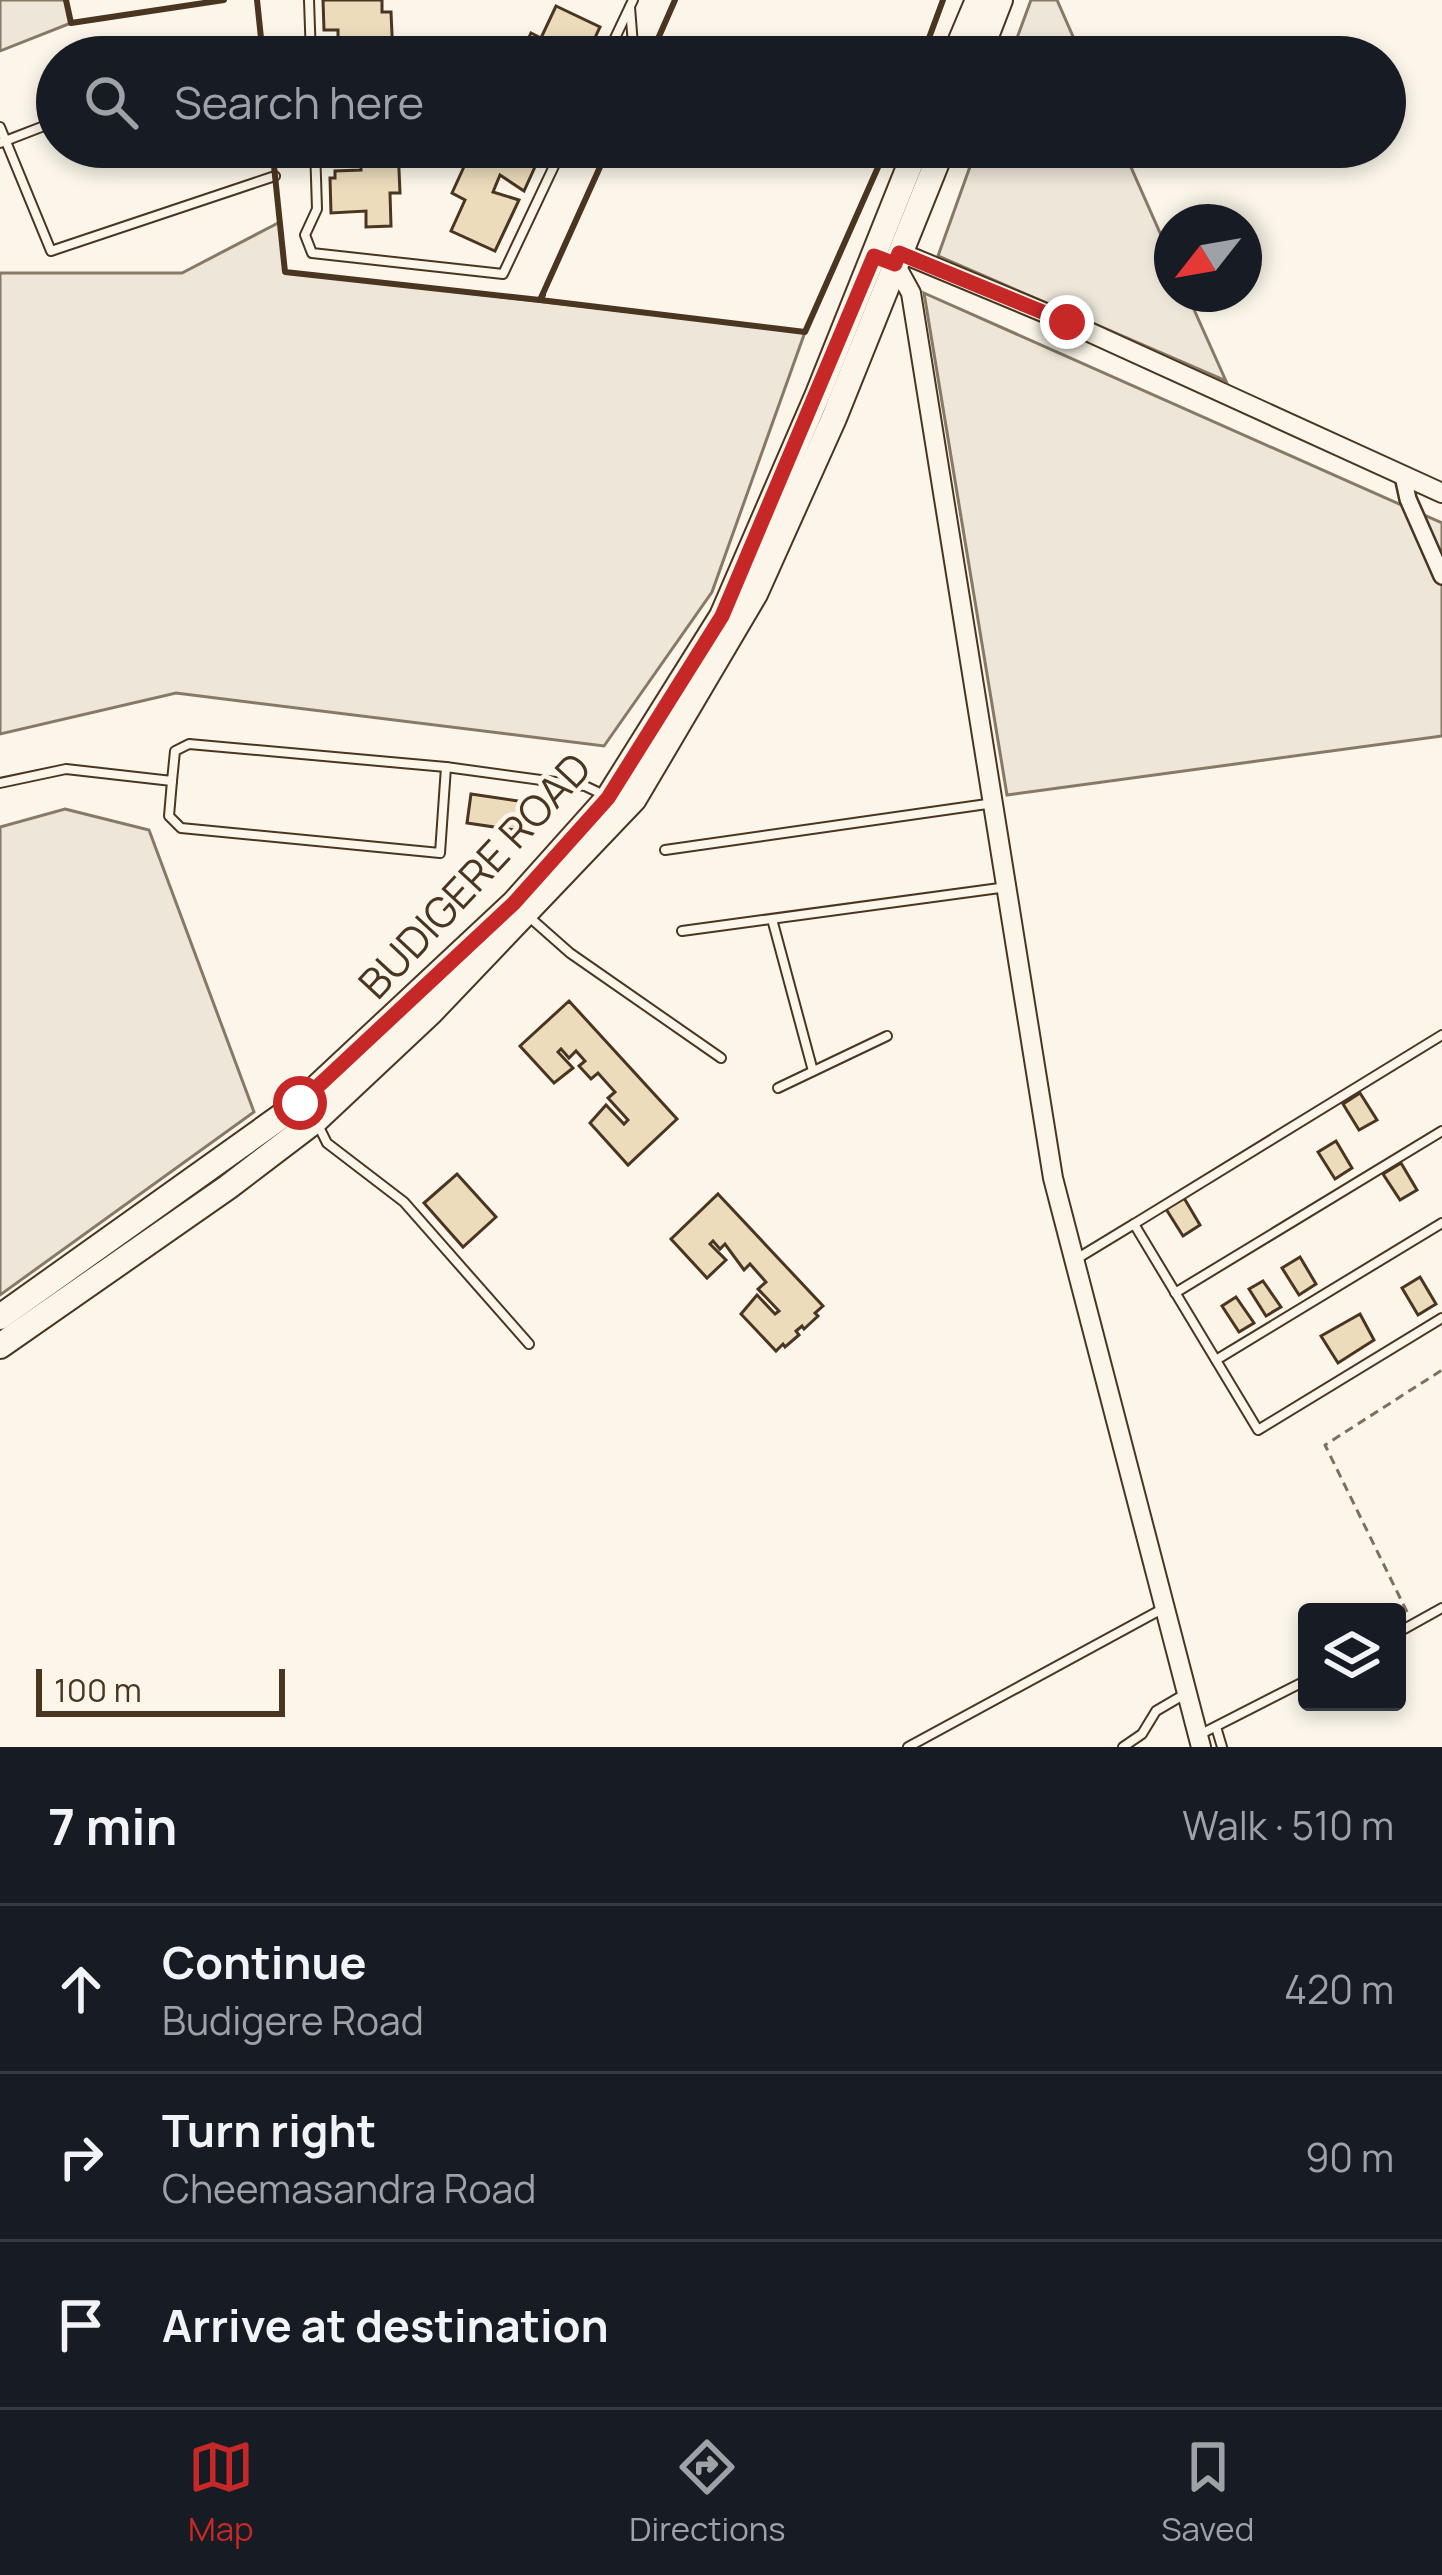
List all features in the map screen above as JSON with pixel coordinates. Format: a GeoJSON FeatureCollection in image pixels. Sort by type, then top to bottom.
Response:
{"type":"FeatureCollection","features":[{"type":"Feature","properties":{"kind":"main road"},"geometry":{"type":"LineString","coordinates":[[963,36],[978,0]]}},
{"type":"Feature","properties":{"kind":"main road"},"geometry":{"type":"LineString","coordinates":[[986,36],[1000,0]]}},
{"type":"Feature","properties":{"kind":"main road","name":"BUDIGERE ROAD"},"geometry":{"type":"LineString","coordinates":[[0,1346],[316,1120],[526,914],[634,799],[735,634],[834,418],[889,257],[912,168]]}},
{"type":"Feature","properties":{"kind":"main road","name":"BUDIGERE ROAD"},"geometry":{"type":"LineString","coordinates":[[0,1317],[300,1103],[514,903],[608,798],[722,616],[933,168]]}},
{"type":"Feature","properties":{"kind":"street"},"geometry":{"type":"LineString","coordinates":[[889,257],[1067,322],[1442,493]]}},
{"type":"Feature","properties":{"kind":"street"},"geometry":{"type":"LineString","coordinates":[[889,257],[911,293],[995,803],[1033,1068],[1072,1262],[1186,1693],[1205,1736]]}},
{"type":"Feature","properties":{"kind":"street"},"geometry":{"type":"LineString","coordinates":[[1403,476],[1408,500],[1442,576]]}},
{"type":"Feature","properties":{"kind":"lane"},"geometry":{"type":"LineString","coordinates":[[309,0],[310,36]]}},
{"type":"Feature","properties":{"kind":"lane"},"geometry":{"type":"LineString","coordinates":[[616,36],[632,3]]}},
{"type":"Feature","properties":{"kind":"lane"},"geometry":{"type":"LineString","coordinates":[[632,3],[633,36]]}},
{"type":"Feature","properties":{"kind":"lane"},"geometry":{"type":"LineString","coordinates":[[0,127],[51,251],[275,176]]}},
{"type":"Feature","properties":{"kind":"lane"},"geometry":{"type":"LineString","coordinates":[[3,142],[36,130]]}},
{"type":"Feature","properties":{"kind":"lane"},"geometry":{"type":"LineString","coordinates":[[316,168],[317,209],[305,236],[312,253],[503,274],[553,168]]}},
{"type":"Feature","properties":{"kind":"lane"},"geometry":{"type":"LineString","coordinates":[[446,767],[440,853],[181,829],[169,816],[175,751],[189,744],[446,767],[585,786],[608,798]]}},
{"type":"Feature","properties":{"kind":"lane"},"geometry":{"type":"LineString","coordinates":[[0,783],[66,769],[172,781]]}},
{"type":"Feature","properties":{"kind":"lane"},"geometry":{"type":"LineString","coordinates":[[665,850],[995,803]]}},
{"type":"Feature","properties":{"kind":"lane"},"geometry":{"type":"LineString","coordinates":[[682,931],[1008,887]]}},
{"type":"Feature","properties":{"kind":"lane"},"geometry":{"type":"LineString","coordinates":[[526,914],[570,953],[721,1058]]}},
{"type":"Feature","properties":{"kind":"lane"},"geometry":{"type":"LineString","coordinates":[[772,919],[813,1071]]}},
{"type":"Feature","properties":{"kind":"lane"},"geometry":{"type":"LineString","coordinates":[[1072,1262],[1442,1035]]}},
{"type":"Feature","properties":{"kind":"lane"},"geometry":{"type":"LineString","coordinates":[[778,1088],[886,1036]]}},
{"type":"Feature","properties":{"kind":"lane"},"geometry":{"type":"LineString","coordinates":[[316,1120],[327,1143],[404,1202],[529,1344]]}},
{"type":"Feature","properties":{"kind":"lane"},"geometry":{"type":"LineString","coordinates":[[1175,1293],[1442,1131]]}},
{"type":"Feature","properties":{"kind":"lane"},"geometry":{"type":"LineString","coordinates":[[1216,1360],[1442,1223]]}},
{"type":"Feature","properties":{"kind":"lane"},"geometry":{"type":"LineString","coordinates":[[1134,1224],[1258,1430],[1442,1318]]}},
{"type":"Feature","properties":{"kind":"lane"},"geometry":{"type":"LineString","coordinates":[[908,1747],[1164,1608]]}},
{"type":"Feature","properties":{"kind":"lane"},"geometry":{"type":"LineString","coordinates":[[1406,1628],[1442,1608]]}},
{"type":"Feature","properties":{"kind":"lane"},"geometry":{"type":"LineString","coordinates":[[1222,1747],[1205,1736],[1298,1685]]}},
{"type":"Feature","properties":{"kind":"lane"},"geometry":{"type":"LineString","coordinates":[[1123,1747],[1142,1734],[1160,1708],[1186,1693]]}},
{"type":"Feature","properties":{"kind":"path"},"geometry":{"type":"LineString","coordinates":[[1413,1624],[1325,1445],[1442,1370]]}},
{"type":"Feature","properties":{"kind":"shaded area"},"geometry":{"type":"Polygon","coordinates":[[[0,0],[66,0],[71,23],[0,51],[0,0]]]}},
{"type":"Feature","properties":{"kind":"shaded area"},"geometry":{"type":"Polygon","coordinates":[[[1031,0],[1057,0],[1073,36],[1018,36],[1031,0]]]}},
{"type":"Feature","properties":{"kind":"shaded area"},"geometry":{"type":"Polygon","coordinates":[[[969,168],[1131,168],[1154,219],[1154,312],[1195,312],[1226,381],[938,256],[969,168]]]}},
{"type":"Feature","properties":{"kind":"shaded area"},"geometry":{"type":"Polygon","coordinates":[[[280,222],[286,272],[805,332],[712,592],[604,746],[176,693],[0,734],[0,273],[182,273],[280,222]]]}},
{"type":"Feature","properties":{"kind":"shaded area"},"geometry":{"type":"Polygon","coordinates":[[[924,293],[1442,523],[1442,736],[1007,795],[924,293]]]}},
{"type":"Feature","properties":{"kind":"shaded area"},"geometry":{"type":"Polygon","coordinates":[[[65,809],[149,830],[254,1112],[0,1295],[0,827],[65,809]]]}},
{"type":"Feature","properties":{"kind":"building"},"geometry":{"type":"Polygon","coordinates":[[[323,0],[382,0],[382,12],[391,12],[392,36],[338,36],[338,30],[324,30],[323,0]]]}},
{"type":"Feature","properties":{"kind":"building"},"geometry":{"type":"Polygon","coordinates":[[[556,6],[600,27],[596,36],[542,36],[556,6]]]}},
{"type":"Feature","properties":{"kind":"building"},"geometry":{"type":"Polygon","coordinates":[[[399,168],[400,193],[390,193],[391,226],[366,227],[366,211],[331,213],[330,178],[335,178],[335,171],[399,168]]]}},
{"type":"Feature","properties":{"kind":"building"},"geometry":{"type":"Polygon","coordinates":[[[463,168],[534,168],[524,191],[500,175],[493,192],[519,200],[495,251],[451,231],[465,200],[452,193],[463,168]]]}},
{"type":"Feature","properties":{"kind":"building"},"geometry":{"type":"Polygon","coordinates":[[[471,794],[525,802],[521,831],[467,823],[471,794]]]}},
{"type":"Feature","properties":{"kind":"building"},"geometry":{"type":"Polygon","coordinates":[[[569,1001],[677,1119],[628,1165],[590,1123],[606,1105],[624,1124],[628,1120],[608,1098],[615,1092],[598,1073],[591,1079],[579,1066],[585,1061],[576,1051],[569,1058],[561,1049],[558,1052],[573,1068],[554,1083],[520,1046],[569,1001]]]}},
{"type":"Feature","properties":{"kind":"building"},"geometry":{"type":"Polygon","coordinates":[[[1360,1093],[1377,1120],[1359,1130],[1343,1104],[1360,1093]]]}},
{"type":"Feature","properties":{"kind":"building"},"geometry":{"type":"Polygon","coordinates":[[[1336,1141],[1352,1168],[1335,1179],[1318,1152],[1336,1141]]]}},
{"type":"Feature","properties":{"kind":"building"},"geometry":{"type":"Polygon","coordinates":[[[1401,1163],[1417,1190],[1400,1200],[1383,1174],[1401,1163]]]}},
{"type":"Feature","properties":{"kind":"building"},"geometry":{"type":"Polygon","coordinates":[[[457,1174],[496,1217],[463,1247],[424,1203],[457,1174]]]}},
{"type":"Feature","properties":{"kind":"building"},"geometry":{"type":"Polygon","coordinates":[[[718,1194],[823,1306],[804,1329],[796,1331],[799,1335],[776,1351],[741,1314],[757,1295],[775,1314],[779,1311],[758,1289],[766,1282],[750,1264],[744,1270],[725,1244],[720,1249],[713,1241],[710,1244],[726,1260],[707,1278],[671,1239],[718,1194]]]}},
{"type":"Feature","properties":{"kind":"building"},"geometry":{"type":"Polygon","coordinates":[[[1184,1198],[1200,1225],[1183,1236],[1166,1209],[1184,1198]]]}},
{"type":"Feature","properties":{"kind":"building"},"geometry":{"type":"Polygon","coordinates":[[[1300,1257],[1316,1284],[1299,1295],[1282,1268],[1300,1257]]]}},
{"type":"Feature","properties":{"kind":"building"},"geometry":{"type":"Polygon","coordinates":[[[1420,1277],[1436,1304],[1418,1315],[1402,1288],[1420,1277]]]}},
{"type":"Feature","properties":{"kind":"building"},"geometry":{"type":"Polygon","coordinates":[[[1263,1281],[1281,1307],[1266,1316],[1249,1289],[1263,1281]]]}},
{"type":"Feature","properties":{"kind":"building"},"geometry":{"type":"Polygon","coordinates":[[[1236,1297],[1254,1323],[1239,1332],[1222,1306],[1236,1297]]]}},
{"type":"Feature","properties":{"kind":"building"},"geometry":{"type":"Polygon","coordinates":[[[1360,1314],[1374,1340],[1338,1363],[1321,1336],[1360,1314]]]}},
{"type":"Feature","properties":{"kind":"wall"},"geometry":{"type":"LineString","coordinates":[[66,0],[71,23],[224,0]]}},
{"type":"Feature","properties":{"kind":"wall"},"geometry":{"type":"LineString","coordinates":[[257,0],[261,36]]}},
{"type":"Feature","properties":{"kind":"wall"},"geometry":{"type":"LineString","coordinates":[[659,36],[675,0]]}},
{"type":"Feature","properties":{"kind":"wall"},"geometry":{"type":"LineString","coordinates":[[930,36],[943,0]]}},
{"type":"Feature","properties":{"kind":"wall"},"geometry":{"type":"LineString","coordinates":[[274,168],[285,272],[540,300],[543,295]]}},
{"type":"Feature","properties":{"kind":"wall"},"geometry":{"type":"LineString","coordinates":[[600,168],[540,300],[805,332],[878,168]]}},
{"type":"Feature","properties":{"kind":"route"},"geometry":{"type":"LineString","coordinates":[[300,1103],[514,903],[608,798],[722,616],[874,256],[895,264],[899,253],[1067,322]]}}]}
